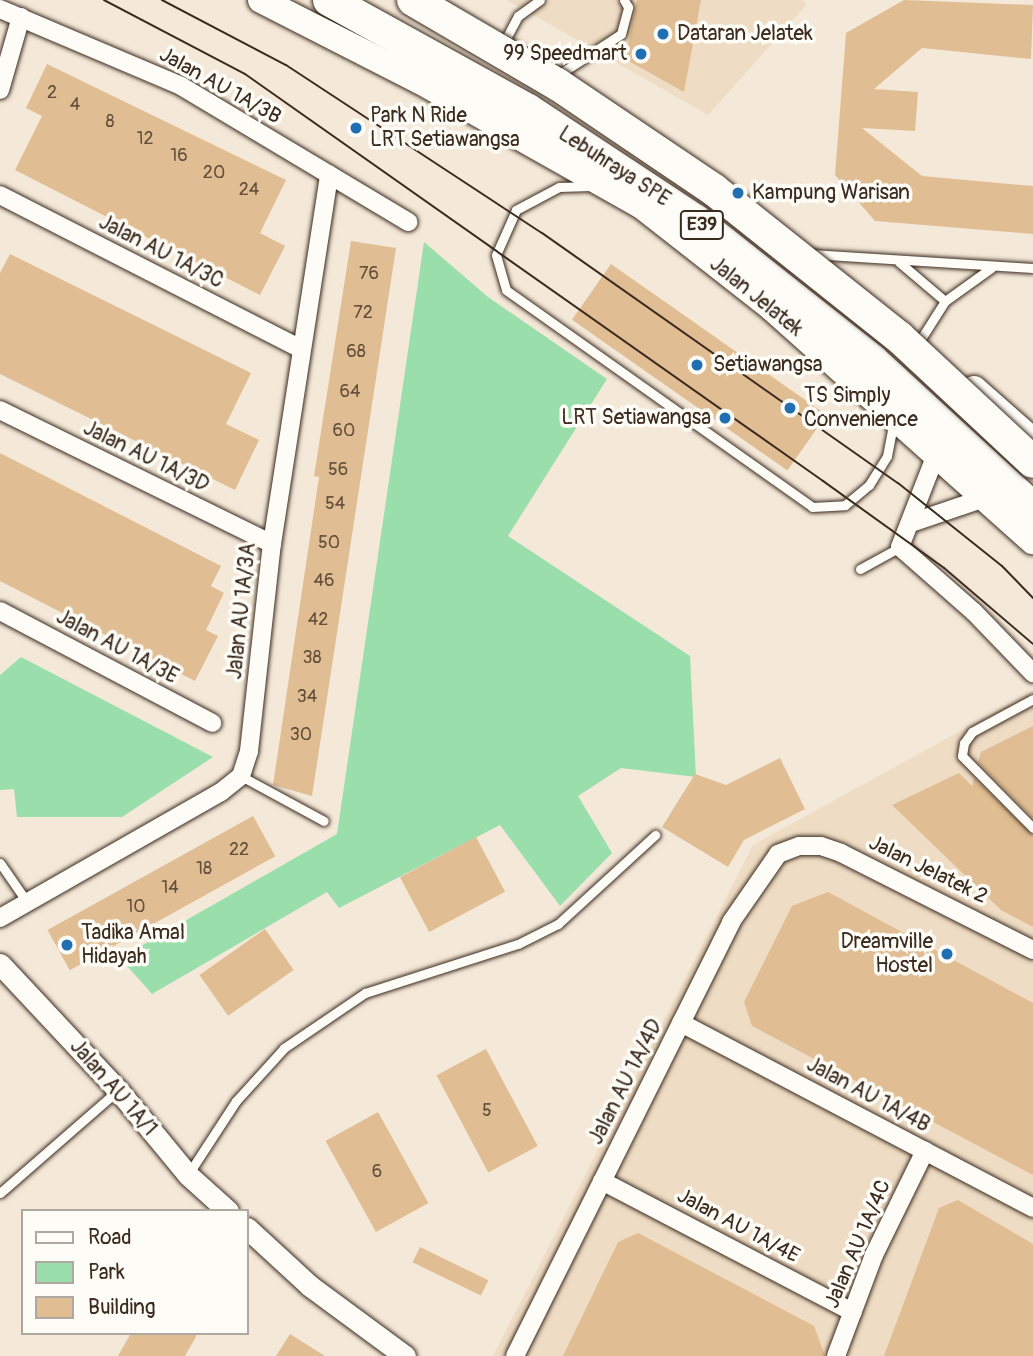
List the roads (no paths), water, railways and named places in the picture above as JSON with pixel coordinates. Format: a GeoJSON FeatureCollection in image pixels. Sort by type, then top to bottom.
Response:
{"type":"FeatureCollection","features":[{"type":"Feature","properties":{"kind":"highway","name":"Lebuhraya SPE"},"geometry":{"type":"LineString","coordinates":[[329,0],[528,110],[695,220],[872,360],[1033,508]]}},
{"type":"Feature","properties":{"kind":"highway","name":"Lebuhraya SPE"},"geometry":{"type":"LineString","coordinates":[[411,0],[557,84],[714,190],[899,337],[1033,463]]}},
{"type":"Feature","properties":{"kind":"main road","name":"Jalan Jelatek"},"geometry":{"type":"LineString","coordinates":[[261,0],[420,81],[642,206],[737,280],[882,404],[988,497],[1033,541]]}},
{"type":"Feature","properties":{"kind":"main road"},"geometry":{"type":"LineString","coordinates":[[411,0],[441,9],[798,252],[917,345],[1033,441]]}},
{"type":"Feature","properties":{"kind":"street","name":"Jalan AU 1A/3B"},"geometry":{"type":"LineString","coordinates":[[0,9],[181,86],[408,222]]}},
{"type":"Feature","properties":{"kind":"street"},"geometry":{"type":"LineString","coordinates":[[0,90],[20,17]]}},
{"type":"Feature","properties":{"kind":"street","name":"Jalan AU 1A/3A"},"geometry":{"type":"LineString","coordinates":[[241,776],[249,751],[272,544],[329,174]]}},
{"type":"Feature","properties":{"kind":"street","name":"Jalan AU 1A/3C"},"geometry":{"type":"LineString","coordinates":[[0,195],[301,349]]}},
{"type":"Feature","properties":{"kind":"street","name":"Jalan AU 1A/3D"},"geometry":{"type":"LineString","coordinates":[[0,410],[272,544]]}},
{"type":"Feature","properties":{"kind":"street"},"geometry":{"type":"LineString","coordinates":[[937,452],[900,547],[974,612],[1033,673]]}},
{"type":"Feature","properties":{"kind":"street"},"geometry":{"type":"LineString","coordinates":[[911,523],[988,497]]}},
{"type":"Feature","properties":{"kind":"street","name":"Jalan AU 1A/3E"},"geometry":{"type":"LineString","coordinates":[[0,611],[212,723]]}},
{"type":"Feature","properties":{"kind":"street"},"geometry":{"type":"LineString","coordinates":[[0,918],[221,792],[241,776]]}},
{"type":"Feature","properties":{"kind":"street","name":"Jalan Jelatek 2"},"geometry":{"type":"LineString","coordinates":[[799,845],[821,846],[841,853],[1033,950]]}},
{"type":"Feature","properties":{"kind":"street","name":"Jalan AU 1A/4D"},"geometry":{"type":"LineString","coordinates":[[515,1356],[681,1023],[763,870],[778,854],[799,845]]}},
{"type":"Feature","properties":{"kind":"street","name":"Jalan AU 1A/1"},"geometry":{"type":"LineString","coordinates":[[0,964],[118,1090],[188,1175],[226,1209]]}},
{"type":"Feature","properties":{"kind":"street","name":"Jalan AU 1A/4B"},"geometry":{"type":"LineString","coordinates":[[681,1023],[1033,1208]]}},
{"type":"Feature","properties":{"kind":"street","name":"Jalan AU 1A/4C"},"geometry":{"type":"LineString","coordinates":[[836,1356],[925,1150]]}},
{"type":"Feature","properties":{"kind":"street","name":"Jalan AU 1A/4E"},"geometry":{"type":"LineString","coordinates":[[602,1181],[853,1312]]}},
{"type":"Feature","properties":{"kind":"street"},"geometry":{"type":"LineString","coordinates":[[248,1229],[310,1286],[405,1356]]}},
{"type":"Feature","properties":{"kind":"lane"},"geometry":{"type":"LineString","coordinates":[[500,49],[518,16],[540,0]]}},
{"type":"Feature","properties":{"kind":"lane"},"geometry":{"type":"LineString","coordinates":[[548,81],[621,34],[628,7],[624,0]]}},
{"type":"Feature","properties":{"kind":"lane"},"geometry":{"type":"LineString","coordinates":[[607,186],[558,187],[516,210],[496,255],[506,290],[812,507],[845,505],[869,485],[887,456],[892,430],[882,404]]}},
{"type":"Feature","properties":{"kind":"lane"},"geometry":{"type":"LineString","coordinates":[[798,252],[899,262],[1033,268]]}},
{"type":"Feature","properties":{"kind":"lane"},"geometry":{"type":"LineString","coordinates":[[899,262],[945,301]]}},
{"type":"Feature","properties":{"kind":"lane"},"geometry":{"type":"LineString","coordinates":[[917,345],[945,301],[993,267]]}},
{"type":"Feature","properties":{"kind":"lane"},"geometry":{"type":"LineString","coordinates":[[860,569],[900,547]]}},
{"type":"Feature","properties":{"kind":"lane"},"geometry":{"type":"LineString","coordinates":[[1033,699],[972,732],[964,743],[962,756],[1033,828]]}},
{"type":"Feature","properties":{"kind":"lane"},"geometry":{"type":"LineString","coordinates":[[241,776],[324,821]]}},
{"type":"Feature","properties":{"kind":"lane"},"geometry":{"type":"LineString","coordinates":[[188,1175],[236,1101],[285,1048],[365,993],[518,944],[558,924],[655,835]]}},
{"type":"Feature","properties":{"kind":"lane"},"geometry":{"type":"LineString","coordinates":[[0,863],[27,902]]}},
{"type":"Feature","properties":{"kind":"lane"},"geometry":{"type":"LineString","coordinates":[[0,1193],[118,1090]]}},
{"type":"Feature","properties":{"kind":"tram line"},"geometry":{"type":"LineString","coordinates":[[104,0],[245,74],[944,568],[1033,644]]}},
{"type":"Feature","properties":{"kind":"tram line"},"geometry":{"type":"LineString","coordinates":[[162,0],[286,65],[542,233],[898,483],[1002,566],[1033,598]]}},
{"type":"Feature","properties":{"kind":"place","name":"Dataran Jelatek"},"geometry":{"type":"Point","coordinates":[663,34]}},
{"type":"Feature","properties":{"kind":"place","name":"99 Speedmart"},"geometry":{"type":"Point","coordinates":[641,54]}},
{"type":"Feature","properties":{"kind":"place","name":"Park N Ride LRT Setiawangsa"},"geometry":{"type":"Point","coordinates":[356,128]}},
{"type":"Feature","properties":{"kind":"place","name":"Kampung Warisan"},"geometry":{"type":"Point","coordinates":[738,193]}},
{"type":"Feature","properties":{"kind":"place","name":"Setiawangsa"},"geometry":{"type":"Point","coordinates":[697,365]}},
{"type":"Feature","properties":{"kind":"place","name":"TS Simply Convenience"},"geometry":{"type":"Point","coordinates":[790,408]}},
{"type":"Feature","properties":{"kind":"place","name":"LRT Setiawangsa"},"geometry":{"type":"Point","coordinates":[725,418]}},
{"type":"Feature","properties":{"kind":"place","name":"Tadika Amal Hidayah"},"geometry":{"type":"Point","coordinates":[67,945]}},
{"type":"Feature","properties":{"kind":"place","name":"Dreamville Hostel"},"geometry":{"type":"Point","coordinates":[947,954]}}]}
